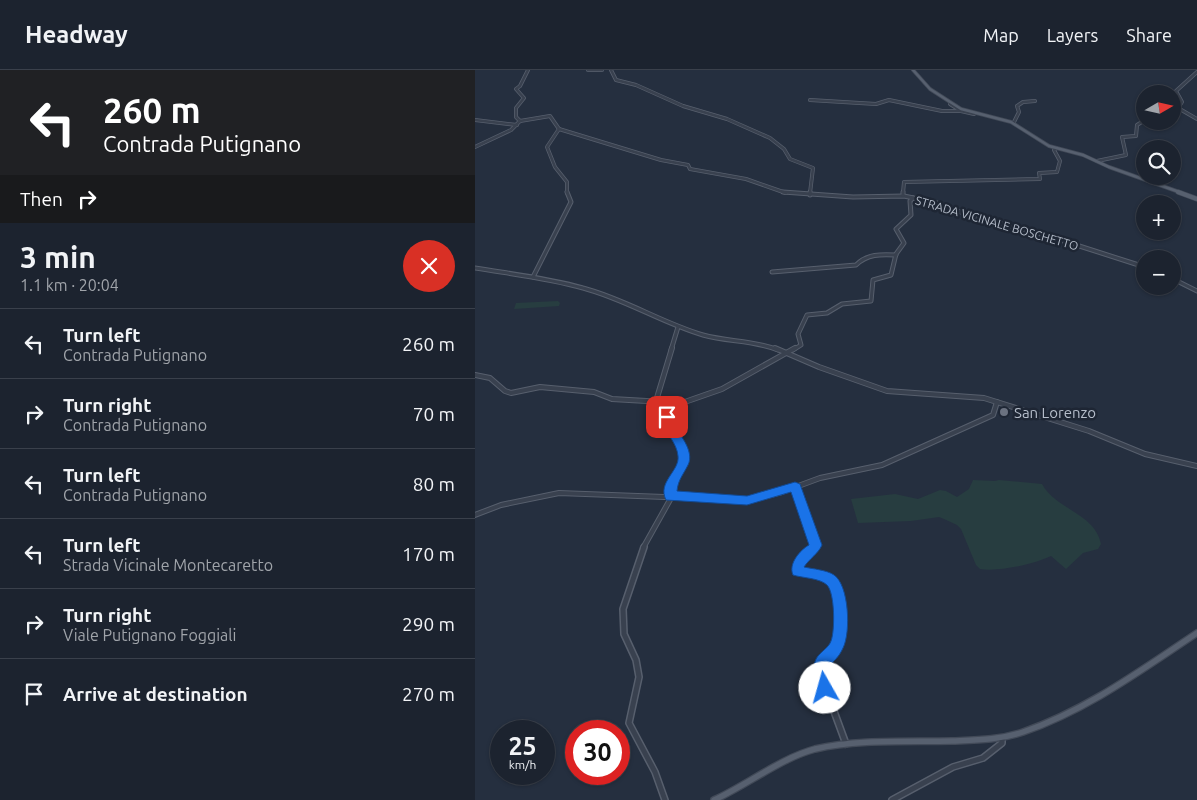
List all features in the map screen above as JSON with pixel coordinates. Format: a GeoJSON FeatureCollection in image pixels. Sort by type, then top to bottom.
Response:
{"type":"FeatureCollection","features":[{"type":"Feature","properties":{"kind":"main road"},"geometry":{"type":"LineString","coordinates":[[913,70],[927,87],[950,104],[974,114],[1016,124],[1039,140],[1056,148],[1097,161],[1197,199]]}},
{"type":"Feature","properties":{"kind":"main road"},"geometry":{"type":"LineString","coordinates":[[714,800],[800,754],[846,744],[944,742],[1003,738],[1023,732],[1099,698],[1197,633]]}},
{"type":"Feature","properties":{"kind":"street"},"geometry":{"type":"LineString","coordinates":[[520,121],[516,117],[518,113],[516,108],[524,98],[516,89],[520,86],[528,70]]}},
{"type":"Feature","properties":{"kind":"street"},"geometry":{"type":"LineString","coordinates":[[588,70],[601,70]]}},
{"type":"Feature","properties":{"kind":"street"},"geometry":{"type":"LineString","coordinates":[[611,70],[616,80],[634,84],[683,106],[727,119],[775,140],[790,159],[813,168],[810,195]]}},
{"type":"Feature","properties":{"kind":"street"},"geometry":{"type":"LineString","coordinates":[[1181,86],[1197,72]]}},
{"type":"Feature","properties":{"kind":"street"},"geometry":{"type":"LineString","coordinates":[[810,100],[876,104],[889,100],[942,112],[961,111],[974,114]]}},
{"type":"Feature","properties":{"kind":"street"},"geometry":{"type":"LineString","coordinates":[[1014,122],[1019,112],[1017,106],[1023,102],[1035,102]]}},
{"type":"Feature","properties":{"kind":"street"},"geometry":{"type":"LineString","coordinates":[[950,104],[961,111]]}},
{"type":"Feature","properties":{"kind":"street"},"geometry":{"type":"LineString","coordinates":[[1181,110],[1197,119]]}},
{"type":"Feature","properties":{"kind":"street"},"geometry":{"type":"LineString","coordinates":[[475,147],[517,125],[520,121],[551,116],[559,129],[547,147],[555,167],[567,182],[566,191],[571,202],[554,232],[539,263],[539,268],[533,277]]}},
{"type":"Feature","properties":{"kind":"street"},"geometry":{"type":"LineString","coordinates":[[475,120],[517,125]]}},
{"type":"Feature","properties":{"kind":"street","name":"STRADA VICINALE BOSCHETTO"},"geometry":{"type":"LineString","coordinates":[[559,129],[661,160],[688,165],[690,169],[747,179],[788,194],[853,197],[903,195],[937,203],[963,213],[1048,236],[1136,264]]}},
{"type":"Feature","properties":{"kind":"street"},"geometry":{"type":"LineString","coordinates":[[1097,161],[1126,155],[1122,137],[1136,136],[1137,130]]}},
{"type":"Feature","properties":{"kind":"street"},"geometry":{"type":"LineString","coordinates":[[903,195],[902,184],[904,182],[1041,179],[1039,173],[1057,172],[1060,162],[1054,150],[1056,148]]}},
{"type":"Feature","properties":{"kind":"street"},"geometry":{"type":"LineString","coordinates":[[475,375],[490,378],[505,391],[511,393],[540,387],[594,392],[612,399],[681,403],[723,389],[801,345],[798,334],[807,315],[827,313],[842,304],[871,302],[873,280],[891,275],[896,255],[904,243],[896,228],[911,215],[910,201],[913,198]]}},
{"type":"Feature","properties":{"kind":"street"},"geometry":{"type":"LineString","coordinates":[[772,272],[856,265],[862,259],[881,254],[896,255]]}},
{"type":"Feature","properties":{"kind":"street"},"geometry":{"type":"LineString","coordinates":[[475,268],[533,277],[592,291],[630,305],[678,327],[706,336],[763,344],[819,367],[887,390],[980,397],[1061,422],[1145,454],[1197,466]]}},
{"type":"Feature","properties":{"kind":"street"},"geometry":{"type":"LineString","coordinates":[[1181,283],[1197,291]]}},
{"type":"Feature","properties":{"kind":"street"},"geometry":{"type":"LineString","coordinates":[[656,401],[678,327]]}},
{"type":"Feature","properties":{"kind":"street"},"geometry":{"type":"LineString","coordinates":[[475,515],[501,505],[559,493],[686,495],[747,501],[820,478],[889,462],[993,415],[997,402]]}},
{"type":"Feature","properties":{"kind":"street"},"geometry":{"type":"LineString","coordinates":[[665,800],[655,772],[629,723],[639,677],[636,660],[623,634],[623,608],[644,546],[669,502],[672,480],[683,464],[684,456],[679,440],[666,420],[681,403]]}},
{"type":"Feature","properties":{"kind":"street"},"geometry":{"type":"LineString","coordinates":[[795,487],[816,545],[807,552],[798,566],[798,571],[829,578],[835,584],[839,599],[841,614],[840,638],[834,650],[822,662],[821,676],[846,744]]}},
{"type":"Feature","properties":{"kind":"street"},"geometry":{"type":"LineString","coordinates":[[892,800],[953,767],[983,758],[1002,742],[1003,738]]}},
{"type":"Feature","properties":{"kind":"green space"},"geometry":{"type":"Polygon","coordinates":[[[558,301],[560,303],[559,306],[514,309],[516,303],[558,301]]]}},
{"type":"Feature","properties":{"kind":"green space"},"geometry":{"type":"Polygon","coordinates":[[[973,480],[999,480],[1042,484],[1056,500],[1091,525],[1101,544],[1098,549],[1083,553],[1066,569],[1051,556],[1017,567],[980,569],[976,565],[961,529],[957,525],[939,517],[911,521],[858,523],[851,499],[895,494],[918,499],[940,490],[957,497],[969,489],[973,480]]]}},
{"type":"Feature","properties":{"kind":"place","name":"San Lorenzo"},"geometry":{"type":"Point","coordinates":[1004,412]}},
{"type":"Feature","properties":{"kind":"route"},"geometry":{"type":"LineString","coordinates":[[667,417],[665,422],[679,440],[684,452],[683,464],[671,483],[670,496],[686,495],[747,501],[795,487],[816,545],[807,552],[797,569],[799,573],[821,575],[829,578],[835,584],[840,604],[840,638],[834,650],[822,662],[821,676],[825,688]]}}]}
